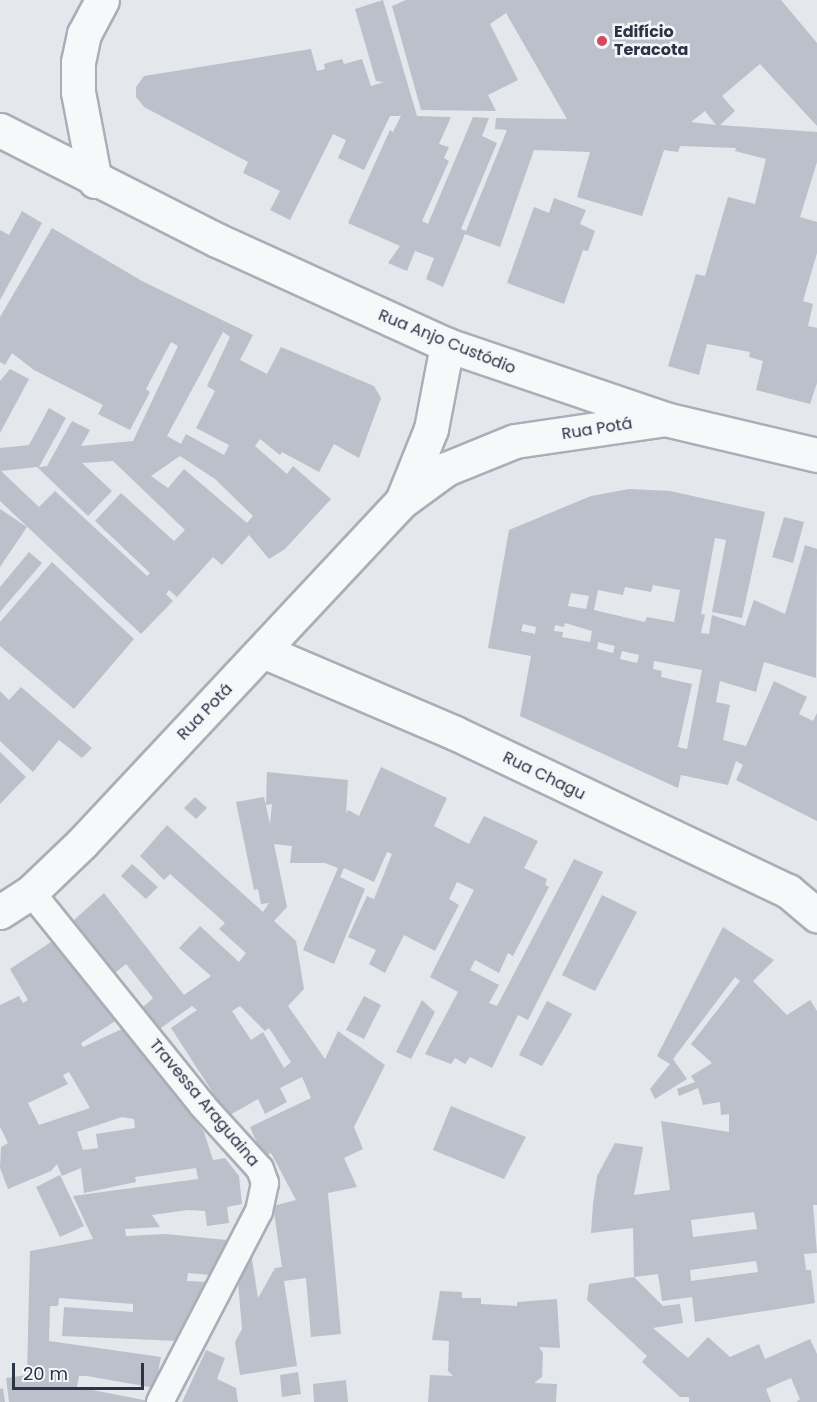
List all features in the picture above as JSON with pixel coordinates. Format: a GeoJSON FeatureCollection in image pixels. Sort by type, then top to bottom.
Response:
{"type":"FeatureCollection","features":[{"type":"Feature","properties":{"kind":"street"},"geometry":{"type":"LineString","coordinates":[[95,181],[78,92],[78,62],[84,34],[102,0]]}},
{"type":"Feature","properties":{"kind":"street","name":"Rua Anjo Custódio"},"geometry":{"type":"LineString","coordinates":[[0,130],[95,181],[447,345],[665,419],[817,454]]}},
{"type":"Feature","properties":{"kind":"street","name":"Rua Potá"},"geometry":{"type":"LineString","coordinates":[[401,502],[431,429],[447,345]]}},
{"type":"Feature","properties":{"kind":"street","name":"Rua Potá"},"geometry":{"type":"LineString","coordinates":[[0,912],[31,892],[82,843],[401,502],[446,469],[515,441],[665,419]]}},
{"type":"Feature","properties":{"kind":"street","name":"Rua Chagu"},"geometry":{"type":"LineString","coordinates":[[263,651],[455,733],[788,891],[817,915]]}},
{"type":"Feature","properties":{"kind":"lane","name":"Travessa Araguaina"},"geometry":{"type":"LineString","coordinates":[[31,892],[202,1105],[260,1169],[265,1183],[259,1211],[160,1402]]}},
{"type":"Feature","properties":{"kind":"building"},"geometry":{"type":"Polygon","coordinates":[[[383,0],[417,116],[451,117],[439,144],[449,147],[444,158],[449,161],[422,221],[428,224],[473,117],[489,118],[482,136],[497,143],[461,229],[466,231],[507,130],[495,129],[496,118],[567,119],[506,13],[490,24],[518,80],[488,95],[496,111],[421,110],[392,6],[406,0],[781,0],[817,43],[817,126],[760,64],[722,96],[735,111],[720,125],[817,132],[817,162],[800,217],[817,222],[817,253],[803,301],[813,304],[808,326],[817,328],[817,383],[810,404],[756,390],[763,361],[749,357],[750,352],[707,344],[699,375],[668,366],[696,274],[705,276],[728,197],[755,204],[766,159],[735,151],[736,148],[680,146],[678,152],[664,150],[642,216],[577,197],[590,152],[534,150],[500,247],[465,234],[443,287],[426,279],[434,258],[415,251],[407,271],[388,263],[400,246],[348,223],[390,130],[393,132],[401,116],[390,116],[364,170],[338,158],[346,140],[333,134],[290,220],[270,210],[280,191],[243,173],[248,162],[144,107],[136,97],[136,87],[144,76],[311,49],[317,71],[325,69],[324,64],[342,59],[344,64],[362,59],[371,86],[384,82],[376,81],[355,9],[383,0]],[[705,111],[691,122],[716,125],[705,111]]]}},
{"type":"Feature","properties":{"kind":"building"},"geometry":{"type":"Polygon","coordinates":[[[554,198],[586,210],[580,224],[595,231],[588,251],[583,250],[564,304],[507,283],[534,207],[549,213],[554,198]]]}},
{"type":"Feature","properties":{"kind":"building"},"geometry":{"type":"Polygon","coordinates":[[[22,211],[42,223],[0,300],[0,230],[9,235],[22,211]]]}},
{"type":"Feature","properties":{"kind":"building"},"geometry":{"type":"Polygon","coordinates":[[[52,228],[142,281],[253,335],[240,360],[267,374],[281,347],[374,386],[381,398],[359,458],[334,444],[319,472],[282,452],[280,455],[260,439],[255,446],[287,474],[293,466],[331,499],[285,549],[269,559],[249,535],[222,565],[213,557],[177,597],[169,590],[166,594],[173,601],[141,634],[0,501],[0,448],[29,445],[49,408],[66,418],[39,467],[47,466],[72,421],[90,430],[81,446],[133,441],[178,346],[171,342],[146,389],[150,392],[130,430],[98,414],[103,405],[34,370],[12,353],[5,365],[0,362],[0,317],[52,228]],[[223,332],[167,436],[181,444],[186,434],[224,455],[229,445],[196,428],[215,391],[207,386],[230,337],[223,332]],[[180,456],[151,476],[168,488],[184,469],[247,523],[253,516],[215,479],[180,456]],[[113,461],[82,463],[112,491],[88,516],[37,467],[1,471],[39,507],[55,491],[147,576],[150,573],[95,521],[121,493],[174,541],[185,530],[113,461]]]}},
{"type":"Feature","properties":{"kind":"building"},"geometry":{"type":"Polygon","coordinates":[[[10,369],[29,379],[0,433],[0,381],[10,369]]]}},
{"type":"Feature","properties":{"kind":"building"},"geometry":{"type":"Polygon","coordinates":[[[629,489],[670,491],[765,512],[742,618],[712,612],[726,540],[715,538],[701,614],[705,615],[701,633],[709,634],[712,615],[745,626],[754,600],[785,614],[805,545],[817,549],[816,678],[764,662],[756,692],[720,681],[716,702],[730,705],[723,740],[746,746],[774,681],[807,697],[799,714],[813,721],[817,713],[817,821],[736,780],[743,765],[736,761],[728,785],[681,775],[678,788],[520,716],[531,656],[488,648],[509,530],[591,496],[629,489]],[[653,585],[651,592],[625,587],[623,595],[598,590],[594,610],[645,622],[647,617],[674,622],[680,590],[653,585]],[[571,593],[568,606],[586,609],[589,596],[571,593]],[[565,623],[564,627],[555,625],[554,631],[563,632],[562,637],[590,642],[592,631],[565,623]],[[523,624],[521,631],[535,634],[536,627],[523,624]],[[598,642],[597,649],[613,653],[615,646],[598,642]],[[622,651],[620,659],[637,663],[639,655],[622,651]],[[654,661],[653,669],[662,671],[661,677],[692,684],[678,747],[687,749],[702,670],[654,661]]]}},
{"type":"Feature","properties":{"kind":"building"},"geometry":{"type":"Polygon","coordinates":[[[0,509],[27,527],[0,567],[0,509]]]}},
{"type":"Feature","properties":{"kind":"building"},"geometry":{"type":"Polygon","coordinates":[[[784,517],[804,522],[793,563],[772,557],[784,517]]]}},
{"type":"Feature","properties":{"kind":"building"},"geometry":{"type":"Polygon","coordinates":[[[29,552],[42,563],[0,612],[0,587],[29,552]]]}},
{"type":"Feature","properties":{"kind":"building"},"geometry":{"type":"Polygon","coordinates":[[[52,562],[134,639],[74,709],[0,646],[0,622],[52,562]]]}},
{"type":"Feature","properties":{"kind":"building"},"geometry":{"type":"Polygon","coordinates":[[[21,687],[92,748],[82,758],[59,740],[33,772],[0,741],[0,691],[9,700],[21,687]]]}},
{"type":"Feature","properties":{"kind":"building"},"geometry":{"type":"Polygon","coordinates":[[[0,752],[26,777],[0,804],[0,752]]]}},
{"type":"Feature","properties":{"kind":"building"},"geometry":{"type":"Polygon","coordinates":[[[381,767],[447,798],[434,826],[469,844],[484,816],[538,841],[524,868],[547,879],[545,885],[549,887],[513,956],[508,953],[499,973],[475,960],[470,970],[499,985],[489,1003],[497,1006],[574,859],[603,872],[528,1020],[518,1015],[492,1068],[470,1057],[465,1064],[455,1058],[451,1064],[425,1054],[458,992],[430,977],[474,890],[457,882],[449,899],[459,905],[435,951],[404,935],[385,973],[369,964],[376,950],[348,937],[367,896],[374,899],[392,854],[387,852],[374,882],[344,868],[340,877],[365,889],[334,964],[303,950],[338,868],[325,863],[290,863],[292,846],[274,844],[287,907],[274,921],[296,941],[304,989],[288,1006],[325,1059],[338,1031],[385,1065],[354,1127],[363,1149],[344,1158],[357,1187],[328,1193],[341,1334],[311,1337],[306,1278],[284,1281],[297,1366],[240,1375],[235,1342],[242,1329],[238,1282],[251,1253],[258,1298],[275,1268],[282,1267],[273,1206],[296,1200],[271,1153],[263,1157],[250,1127],[311,1098],[302,1077],[280,1088],[287,1102],[265,1114],[258,1099],[228,1116],[171,1028],[197,1010],[192,1006],[158,1030],[142,1008],[153,998],[126,964],[115,973],[73,921],[104,893],[184,995],[211,976],[179,948],[200,926],[239,962],[246,953],[219,929],[225,923],[170,874],[164,880],[140,856],[167,825],[263,912],[269,903],[261,904],[258,889],[254,890],[236,802],[264,797],[270,824],[272,804],[266,805],[267,772],[348,780],[346,814],[348,810],[359,816],[381,767]],[[240,1006],[232,1011],[251,1040],[263,1032],[284,1068],[291,1062],[269,1028],[265,1031],[240,1006]]]}},
{"type":"Feature","properties":{"kind":"building"},"geometry":{"type":"Polygon","coordinates":[[[195,797],[207,808],[196,819],[184,808],[195,797]]]}},
{"type":"Feature","properties":{"kind":"building"},"geometry":{"type":"Polygon","coordinates":[[[132,864],[158,887],[146,899],[121,876],[132,864]]]}},
{"type":"Feature","properties":{"kind":"building"},"geometry":{"type":"Polygon","coordinates":[[[602,895],[637,912],[595,991],[562,975],[602,895]]]}},
{"type":"Feature","properties":{"kind":"building"},"geometry":{"type":"Polygon","coordinates":[[[723,927],[774,960],[753,981],[787,1015],[810,1000],[817,1011],[817,1205],[813,1205],[817,1253],[804,1254],[806,1270],[811,1270],[815,1303],[695,1322],[692,1297],[662,1301],[658,1274],[634,1277],[633,1228],[591,1233],[597,1176],[615,1143],[643,1147],[634,1195],[670,1190],[661,1121],[729,1132],[729,1114],[721,1115],[720,1102],[703,1105],[698,1088],[679,1096],[677,1089],[695,1082],[691,1076],[712,1063],[691,1044],[740,981],[735,977],[673,1059],[687,1079],[655,1099],[650,1089],[670,1064],[657,1056],[723,927]],[[754,1212],[691,1220],[693,1237],[757,1229],[754,1212]],[[756,1261],[690,1270],[691,1281],[758,1272],[756,1261]]]}},
{"type":"Feature","properties":{"kind":"building"},"geometry":{"type":"Polygon","coordinates":[[[54,940],[117,1020],[81,1043],[83,1047],[124,1028],[204,1132],[213,1160],[225,1158],[239,1176],[242,1204],[227,1207],[229,1223],[207,1226],[205,1211],[188,1210],[152,1215],[160,1227],[125,1229],[126,1236],[165,1234],[227,1240],[211,1275],[188,1273],[187,1281],[207,1282],[179,1341],[62,1336],[64,1307],[133,1312],[133,1304],[59,1298],[58,1306],[50,1306],[49,1341],[161,1357],[155,1388],[87,1376],[79,1376],[77,1387],[154,1402],[9,1402],[6,1378],[27,1375],[30,1251],[93,1239],[73,1196],[198,1179],[196,1168],[135,1177],[136,1182],[84,1193],[81,1168],[62,1176],[57,1164],[51,1171],[8,1189],[0,1168],[1,1147],[8,1143],[0,1127],[0,1005],[19,996],[23,1003],[28,1000],[10,969],[54,940]],[[69,1072],[63,1075],[68,1084],[28,1103],[39,1125],[90,1108],[69,1072]],[[122,1117],[77,1132],[83,1150],[98,1148],[96,1134],[135,1128],[134,1119],[122,1117]]]}},
{"type":"Feature","properties":{"kind":"building"},"geometry":{"type":"Polygon","coordinates":[[[364,996],[381,1005],[364,1039],[346,1030],[364,996]]]}},
{"type":"Feature","properties":{"kind":"building"},"geometry":{"type":"Polygon","coordinates":[[[422,1000],[435,1012],[411,1059],[396,1052],[422,1000]]]}},
{"type":"Feature","properties":{"kind":"building"},"geometry":{"type":"Polygon","coordinates":[[[547,1001],[572,1014],[542,1066],[519,1055],[547,1001]]]}},
{"type":"Feature","properties":{"kind":"building"},"geometry":{"type":"Polygon","coordinates":[[[451,1106],[526,1137],[504,1179],[433,1150],[451,1106]]]}},
{"type":"Feature","properties":{"kind":"building"},"geometry":{"type":"Polygon","coordinates":[[[60,1175],[84,1226],[60,1237],[36,1187],[60,1175]]]}},
{"type":"Feature","properties":{"kind":"building"},"geometry":{"type":"Polygon","coordinates":[[[634,1277],[663,1306],[680,1304],[683,1323],[653,1328],[688,1358],[708,1337],[730,1357],[759,1344],[765,1359],[810,1339],[817,1354],[817,1402],[796,1402],[800,1399],[791,1378],[766,1389],[771,1402],[689,1402],[689,1397],[680,1397],[642,1362],[647,1356],[587,1300],[589,1284],[634,1277]]]}},
{"type":"Feature","properties":{"kind":"building"},"geometry":{"type":"Polygon","coordinates":[[[440,1291],[462,1292],[462,1298],[481,1298],[481,1304],[517,1306],[517,1302],[557,1299],[560,1348],[539,1347],[543,1353],[542,1377],[534,1383],[557,1384],[556,1402],[428,1402],[430,1375],[453,1376],[448,1371],[449,1341],[432,1340],[440,1291]]]}},
{"type":"Feature","properties":{"kind":"building"},"geometry":{"type":"Polygon","coordinates":[[[206,1350],[225,1358],[217,1379],[236,1388],[238,1402],[182,1402],[206,1350]]]}},
{"type":"Feature","properties":{"kind":"building"},"geometry":{"type":"Polygon","coordinates":[[[298,1372],[301,1394],[282,1397],[280,1375],[298,1372]]]}},
{"type":"Feature","properties":{"kind":"building"},"geometry":{"type":"Polygon","coordinates":[[[346,1380],[348,1402],[314,1402],[313,1384],[346,1380]]]}},
{"type":"Feature","properties":{"kind":"building"},"geometry":{"type":"Polygon","coordinates":[[[3,1388],[5,1402],[0,1402],[0,1389],[3,1388]]]}},
{"type":"Feature","properties":{"kind":"place","name":"Edifício Teracota"},"geometry":{"type":"Point","coordinates":[602,41]}}]}
